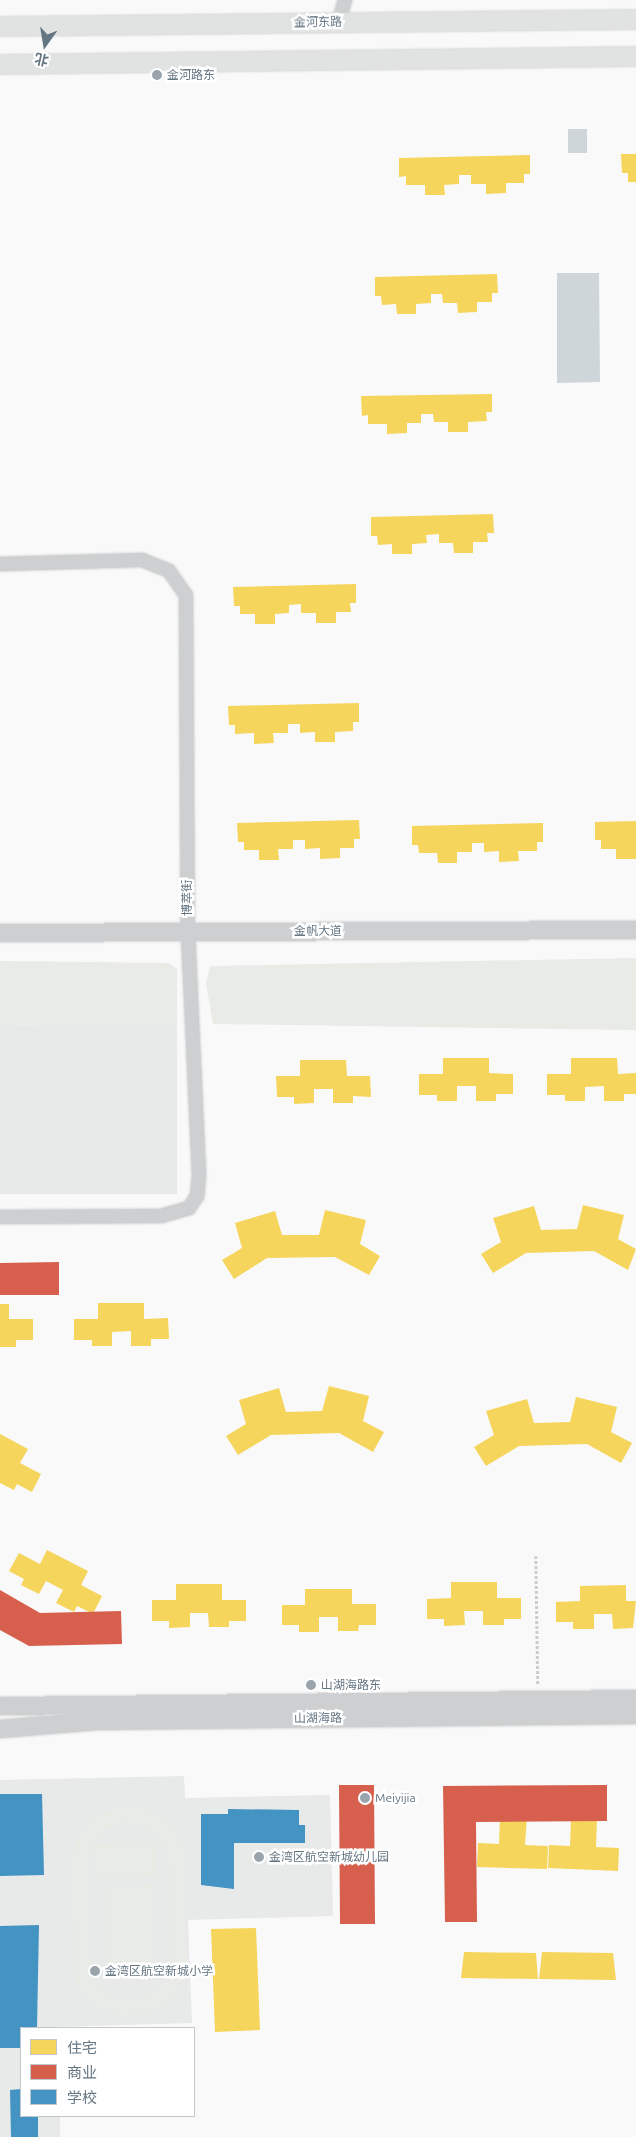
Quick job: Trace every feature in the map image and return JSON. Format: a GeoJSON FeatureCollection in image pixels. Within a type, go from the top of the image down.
{"type":"FeatureCollection","features":[{"type":"Feature","properties":{"kind":"main road","name":"金河东路"},"geometry":{"type":"LineString","coordinates":[[0,26],[636,19]]}},
{"type":"Feature","properties":{"kind":"main road"},"geometry":{"type":"LineString","coordinates":[[0,64],[636,56]]}},
{"type":"Feature","properties":{"kind":"street"},"geometry":{"type":"LineString","coordinates":[[339,21],[345,0]]}},
{"type":"Feature","properties":{"kind":"street","name":"博萃街"},"geometry":{"type":"LineString","coordinates":[[0,564],[142,560],[169,571],[186,595],[188,932],[198,1176],[197,1196],[189,1208],[161,1216],[0,1217]]}},
{"type":"Feature","properties":{"kind":"street","name":"金帆大道"},"geometry":{"type":"LineString","coordinates":[[0,933],[636,930]]}},
{"type":"Feature","properties":{"kind":"street","name":"山湖海路"},"geometry":{"type":"LineString","coordinates":[[0,1706],[636,1699]]}},
{"type":"Feature","properties":{"kind":"street","name":"山湖海路"},"geometry":{"type":"LineString","coordinates":[[0,1729],[97,1721],[636,1715]]}},
{"type":"Feature","properties":{"kind":"path"},"geometry":{"type":"LineString","coordinates":[[536,1556],[538,1700]]}},
{"type":"Feature","properties":{"kind":"shaded area"},"geometry":{"type":"Polygon","coordinates":[[[568,129],[587,129],[587,153],[568,153],[568,129]]]}},
{"type":"Feature","properties":{"kind":"shaded area"},"geometry":{"type":"Polygon","coordinates":[[[557,273],[599,273],[600,382],[557,383],[557,273]]]}},
{"type":"Feature","properties":{"kind":"shaded area"},"geometry":{"type":"Polygon","coordinates":[[[636,958],[636,1030],[213,1024],[206,983],[210,966],[636,958]]]}},
{"type":"Feature","properties":{"kind":"shaded area"},"geometry":{"type":"Polygon","coordinates":[[[0,961],[169,963],[177,969],[177,1022],[0,1025],[0,961]]]}},
{"type":"Feature","properties":{"kind":"shaded area"},"geometry":{"type":"Polygon","coordinates":[[[177,1022],[177,1194],[0,1194],[0,1025],[177,1022]]]}},
{"type":"Feature","properties":{"kind":"shaded area","name":"金湾区航空新城小学"},"geometry":{"type":"Polygon","coordinates":[[[184,1776],[185,1798],[330,1795],[333,1916],[188,1920],[192,2023],[20,2027],[20,2117],[60,2117],[60,2137],[0,2137],[0,1780],[184,1776]]]}},
{"type":"Feature","properties":{"kind":"shaded area"},"geometry":{"type":"Polygon","coordinates":[[[135,1806],[161,1816],[179,1836],[184,1849],[187,1960],[186,1973],[173,1997],[151,2013],[124,2016],[98,2007],[79,1987],[74,1974],[72,1863],[78,1837],[96,1816],[121,1807],[135,1806]],[[123,1822],[105,1829],[93,1843],[87,1863],[89,1960],[94,1979],[107,1994],[125,2001],[135,2000],[161,1987],[170,1969],[170,1863],[159,1836],[143,1825],[123,1822]]]}},
{"type":"Feature","properties":{"kind":"shaded area"},"geometry":{"type":"Polygon","coordinates":[[[157,1842],[157,1877],[94,1878],[93,1843],[157,1842]]]}},
{"type":"Feature","properties":{"kind":"shaded area"},"geometry":{"type":"Polygon","coordinates":[[[153,1885],[155,1977],[107,1978],[105,1886],[153,1885]]]}},
{"type":"Feature","properties":{"kind":"building: 住宅"},"geometry":{"type":"Polygon","coordinates":[[[621,154],[636,154],[636,182],[628,182],[628,173],[622,173],[621,154]]]}},
{"type":"Feature","properties":{"kind":"building: 住宅"},"geometry":{"type":"Polygon","coordinates":[[[530,155],[530,174],[524,174],[524,183],[506,183],[506,193],[486,194],[486,184],[471,184],[471,175],[459,175],[459,184],[444,185],[445,195],[425,195],[425,185],[406,185],[406,176],[399,177],[399,158],[530,155]]]}},
{"type":"Feature","properties":{"kind":"building: 住宅"},"geometry":{"type":"Polygon","coordinates":[[[497,274],[498,293],[492,293],[492,302],[477,302],[477,312],[458,313],[457,303],[443,303],[442,294],[431,294],[431,303],[416,304],[416,314],[397,314],[396,304],[382,305],[381,296],[375,296],[375,277],[497,274]]]}},
{"type":"Feature","properties":{"kind":"building: 住宅"},"geometry":{"type":"Polygon","coordinates":[[[492,394],[492,412],[486,412],[487,421],[468,422],[468,432],[448,432],[448,422],[434,422],[433,414],[421,414],[421,423],[407,423],[407,433],[387,434],[387,424],[368,424],[368,415],[362,416],[361,396],[492,394]]]}},
{"type":"Feature","properties":{"kind":"building: 住宅"},"geometry":{"type":"Polygon","coordinates":[[[493,514],[494,533],[487,533],[488,542],[473,542],[473,553],[454,553],[453,543],[439,543],[439,534],[426,535],[427,543],[412,544],[412,554],[392,554],[392,544],[378,545],[377,536],[371,536],[371,517],[493,514]]]}},
{"type":"Feature","properties":{"kind":"building: 住宅"},"geometry":{"type":"Polygon","coordinates":[[[356,584],[356,603],[350,603],[351,612],[336,612],[336,623],[316,623],[316,613],[301,613],[301,604],[289,605],[289,613],[275,614],[275,624],[255,624],[255,614],[240,614],[240,606],[234,606],[233,587],[356,584]]]}},
{"type":"Feature","properties":{"kind":"building: 住宅"},"geometry":{"type":"Polygon","coordinates":[[[359,703],[359,722],[353,722],[353,731],[335,732],[335,742],[315,742],[315,732],[300,733],[300,724],[288,724],[288,733],[273,733],[274,743],[254,744],[254,733],[235,734],[235,725],[229,725],[228,706],[359,703]]]}},
{"type":"Feature","properties":{"kind":"building: 住宅"},"geometry":{"type":"Polygon","coordinates":[[[359,820],[360,839],[354,839],[354,848],[340,848],[340,858],[320,859],[320,848],[305,849],[305,840],[293,840],[293,849],[278,849],[279,860],[259,860],[259,850],[244,850],[244,842],[238,842],[237,823],[359,820]]]}},
{"type":"Feature","properties":{"kind":"building: 住宅"},"geometry":{"type":"Polygon","coordinates":[[[636,821],[636,859],[616,859],[616,849],[601,849],[601,840],[595,840],[595,822],[636,821]]]}},
{"type":"Feature","properties":{"kind":"building: 住宅"},"geometry":{"type":"Polygon","coordinates":[[[543,823],[543,842],[537,842],[537,851],[518,851],[519,861],[499,862],[499,851],[484,852],[484,843],[472,843],[472,852],[457,852],[457,863],[438,863],[437,853],[419,853],[418,845],[412,845],[412,826],[543,823]]]}},
{"type":"Feature","properties":{"kind":"building: 住宅"},"geometry":{"type":"Polygon","coordinates":[[[443,1058],[489,1058],[489,1073],[513,1074],[513,1094],[496,1094],[496,1101],[476,1101],[476,1086],[457,1086],[457,1101],[437,1101],[437,1095],[419,1095],[419,1074],[443,1074],[443,1058]]]}},
{"type":"Feature","properties":{"kind":"building: 住宅"},"geometry":{"type":"Polygon","coordinates":[[[571,1058],[617,1058],[618,1074],[636,1073],[636,1094],[624,1094],[624,1101],[604,1101],[604,1086],[585,1087],[585,1101],[565,1101],[565,1095],[547,1095],[547,1074],[571,1074],[571,1058]]]}},
{"type":"Feature","properties":{"kind":"building: 住宅"},"geometry":{"type":"Polygon","coordinates":[[[300,1060],[346,1060],[347,1076],[370,1076],[371,1097],[353,1096],[353,1103],[333,1103],[333,1089],[314,1089],[314,1103],[294,1104],[294,1097],[277,1097],[276,1076],[300,1076],[300,1060]]]}},
{"type":"Feature","properties":{"kind":"building: 住宅"},"geometry":{"type":"Polygon","coordinates":[[[583,1205],[624,1215],[618,1239],[636,1249],[628,1270],[594,1251],[526,1253],[493,1273],[481,1254],[501,1242],[493,1218],[534,1206],[541,1230],[577,1229],[583,1205]]]}},
{"type":"Feature","properties":{"kind":"building: 住宅"},"geometry":{"type":"Polygon","coordinates":[[[325,1210],[366,1220],[360,1244],[380,1256],[369,1275],[335,1257],[267,1258],[234,1279],[222,1260],[242,1248],[235,1223],[275,1211],[282,1235],[319,1235],[325,1210]]]}},
{"type":"Feature","properties":{"kind":"building: 住宅"},"geometry":{"type":"Polygon","coordinates":[[[98,1303],[144,1303],[144,1319],[168,1318],[169,1339],[151,1339],[151,1346],[131,1346],[131,1331],[112,1332],[112,1346],[92,1346],[92,1340],[74,1340],[74,1319],[98,1319],[98,1303]]]}},
{"type":"Feature","properties":{"kind":"building: 住宅"},"geometry":{"type":"Polygon","coordinates":[[[0,1304],[9,1304],[9,1319],[33,1319],[33,1340],[16,1340],[16,1347],[0,1347],[0,1304]]]}},
{"type":"Feature","properties":{"kind":"building: 住宅"},"geometry":{"type":"Polygon","coordinates":[[[329,1386],[369,1396],[363,1421],[384,1432],[373,1452],[339,1433],[271,1435],[238,1455],[226,1436],[246,1424],[239,1400],[279,1388],[286,1412],[322,1411],[329,1386]]]}},
{"type":"Feature","properties":{"kind":"building: 住宅"},"geometry":{"type":"Polygon","coordinates":[[[576,1397],[617,1407],[611,1432],[632,1443],[621,1463],[587,1444],[519,1446],[486,1466],[474,1447],[494,1435],[486,1411],[527,1399],[534,1423],[570,1422],[576,1397]]]}},
{"type":"Feature","properties":{"kind":"building: 住宅"},"geometry":{"type":"Polygon","coordinates":[[[0,1434],[28,1449],[20,1463],[41,1474],[32,1492],[17,1484],[14,1490],[0,1483],[0,1434]]]}},
{"type":"Feature","properties":{"kind":"building: 住宅"},"geometry":{"type":"Polygon","coordinates":[[[47,1550],[88,1571],[81,1585],[102,1596],[93,1614],[77,1606],[74,1612],[56,1603],[63,1590],[46,1581],[39,1594],[21,1585],[24,1579],[9,1571],[19,1553],[40,1564],[47,1550]]]}},
{"type":"Feature","properties":{"kind":"building: 住宅"},"geometry":{"type":"Polygon","coordinates":[[[451,1582],[497,1582],[497,1598],[521,1598],[521,1619],[504,1619],[504,1625],[483,1625],[483,1611],[464,1611],[465,1625],[444,1626],[444,1619],[427,1619],[427,1599],[451,1598],[451,1582]]]}},
{"type":"Feature","properties":{"kind":"building: 住宅"},"geometry":{"type":"Polygon","coordinates":[[[176,1584],[222,1584],[222,1600],[246,1600],[246,1621],[229,1621],[229,1627],[209,1627],[208,1613],[190,1613],[190,1627],[169,1628],[169,1621],[152,1621],[152,1600],[176,1600],[176,1584]]]}},
{"type":"Feature","properties":{"kind":"building: 住宅"},"geometry":{"type":"Polygon","coordinates":[[[626,1585],[626,1601],[636,1601],[633,1628],[613,1629],[612,1614],[594,1614],[594,1629],[573,1629],[573,1622],[556,1622],[556,1602],[580,1601],[580,1586],[626,1585]]]}},
{"type":"Feature","properties":{"kind":"building: 住宅"},"geometry":{"type":"Polygon","coordinates":[[[305,1589],[352,1589],[352,1604],[376,1604],[376,1625],[359,1625],[358,1631],[338,1631],[338,1617],[319,1617],[319,1632],[299,1632],[299,1625],[282,1625],[282,1605],[305,1605],[305,1589]]]}},
{"type":"Feature","properties":{"kind":"building: 住宅"},"geometry":{"type":"Polygon","coordinates":[[[500,1816],[527,1817],[525,1845],[548,1846],[547,1869],[477,1867],[478,1843],[499,1844],[500,1816]]]}},
{"type":"Feature","properties":{"kind":"building: 住宅"},"geometry":{"type":"Polygon","coordinates":[[[571,1818],[597,1819],[596,1847],[619,1848],[618,1871],[548,1868],[549,1845],[570,1846],[571,1818]]]}},
{"type":"Feature","properties":{"kind":"building: 住宅"},"geometry":{"type":"Polygon","coordinates":[[[256,1928],[260,2030],[215,2032],[211,1929],[256,1928]]]}},
{"type":"Feature","properties":{"kind":"building: 住宅"},"geometry":{"type":"Polygon","coordinates":[[[464,1952],[536,1953],[538,1979],[461,1978],[464,1952]]]}},
{"type":"Feature","properties":{"kind":"building: 住宅"},"geometry":{"type":"Polygon","coordinates":[[[542,1952],[613,1953],[616,1980],[539,1979],[542,1952]]]}},
{"type":"Feature","properties":{"kind":"building: 商业"},"geometry":{"type":"Polygon","coordinates":[[[59,1262],[59,1295],[0,1295],[0,1263],[59,1262]]]}},
{"type":"Feature","properties":{"kind":"building: 商业"},"geometry":{"type":"Polygon","coordinates":[[[0,1590],[40,1613],[121,1611],[122,1644],[29,1646],[0,1630],[0,1590]]]}},
{"type":"Feature","properties":{"kind":"building: 商业"},"geometry":{"type":"Polygon","coordinates":[[[339,1785],[374,1785],[375,1924],[340,1924],[339,1785]]]}},
{"type":"Feature","properties":{"kind":"building: 商业"},"geometry":{"type":"Polygon","coordinates":[[[607,1785],[607,1821],[476,1822],[477,1922],[445,1922],[443,1786],[607,1785]]]}},
{"type":"Feature","properties":{"kind":"building: 学校"},"geometry":{"type":"Polygon","coordinates":[[[0,1794],[42,1794],[44,1875],[0,1876],[0,1794]]]}},
{"type":"Feature","properties":{"kind":"building: 学校"},"geometry":{"type":"Polygon","coordinates":[[[228,1809],[299,1810],[299,1825],[305,1825],[305,1843],[234,1843],[234,1889],[201,1885],[201,1814],[228,1814],[228,1809]]]}},
{"type":"Feature","properties":{"kind":"building: 学校"},"geometry":{"type":"Polygon","coordinates":[[[39,1925],[37,2027],[20,2027],[20,2048],[0,2048],[0,1926],[39,1925]]]}},
{"type":"Feature","properties":{"kind":"building: 学校"},"geometry":{"type":"Polygon","coordinates":[[[20,2089],[20,2117],[38,2117],[38,2137],[11,2137],[10,2090],[20,2089]]]}},
{"type":"Feature","properties":{"kind":"place","name":"金河路东"},"geometry":{"type":"Point","coordinates":[157,75]}},
{"type":"Feature","properties":{"kind":"place","name":"山湖海路东"},"geometry":{"type":"Point","coordinates":[311,1685]}},
{"type":"Feature","properties":{"kind":"place","name":"Meiyijia"},"geometry":{"type":"Point","coordinates":[365,1798]}},
{"type":"Feature","properties":{"kind":"place","name":"金湾区航空新城幼儿园"},"geometry":{"type":"Point","coordinates":[259,1857]}},
{"type":"Feature","properties":{"kind":"place","name":"金湾区航空新城小学"},"geometry":{"type":"Point","coordinates":[95,1971]}}]}
